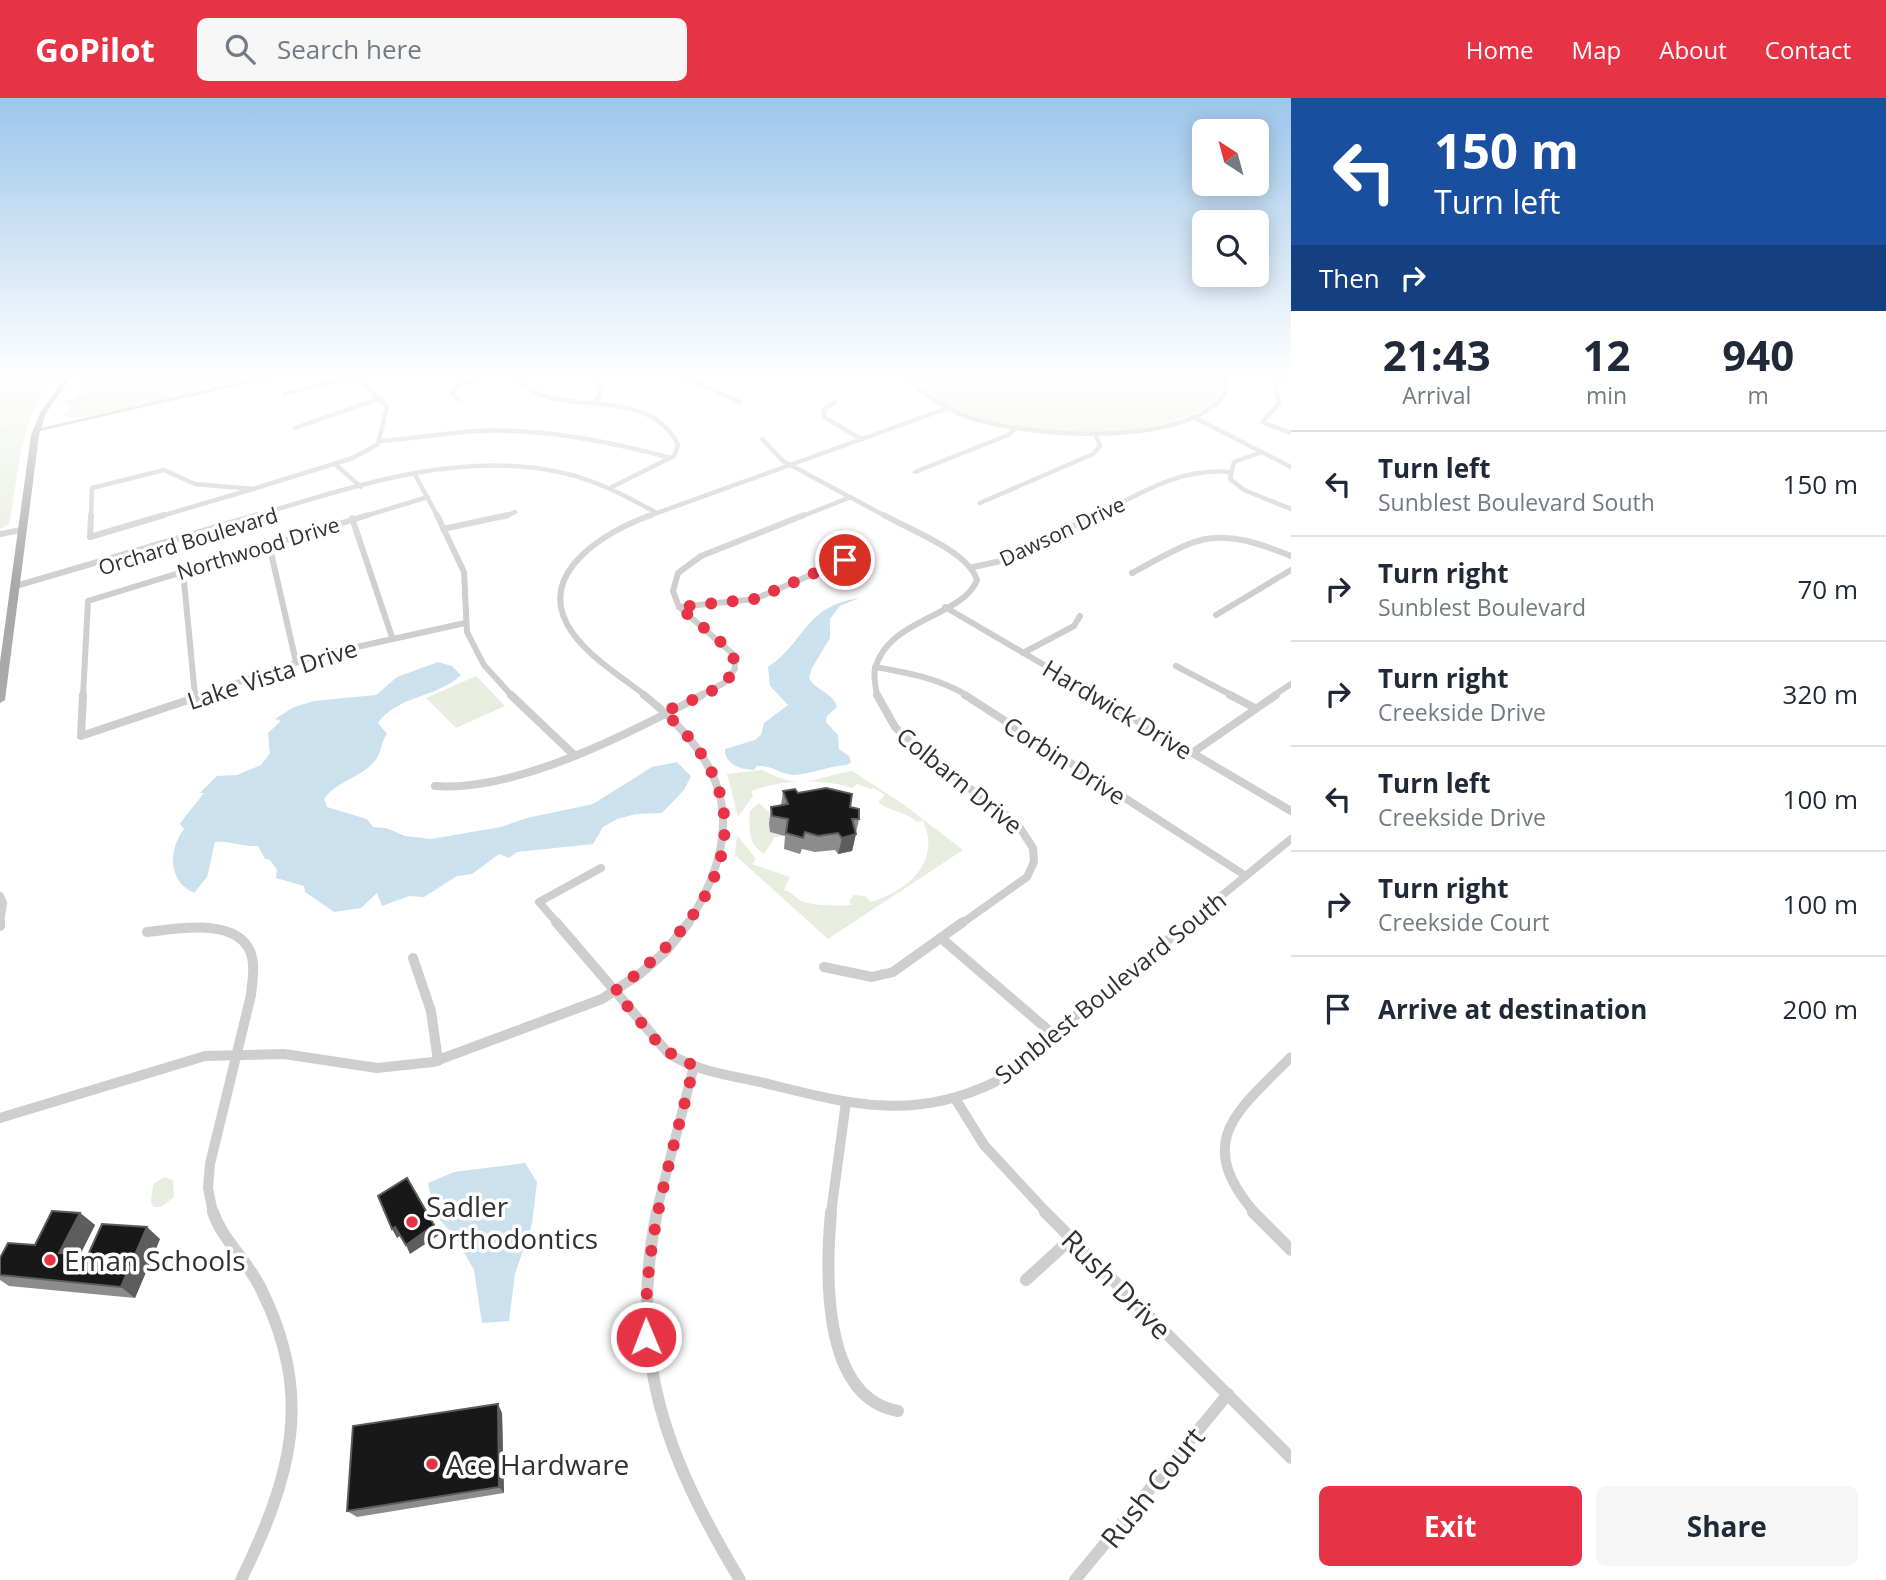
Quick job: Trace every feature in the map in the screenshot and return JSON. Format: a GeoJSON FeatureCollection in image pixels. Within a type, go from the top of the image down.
{"type":"FeatureCollection","features":[{"type":"Feature","properties":{"kind":"main road"},"geometry":{"type":"LineString","coordinates":[[0,700],[34,444]]}},
{"type":"Feature","properties":{"kind":"street"},"geometry":{"type":"LineString","coordinates":[[253,489],[195,484],[164,470],[92,488],[90,537],[253,489],[335,464],[364,454],[376,444]]}},
{"type":"Feature","properties":{"kind":"street"},"geometry":{"type":"LineString","coordinates":[[616,444],[671,458]]}},
{"type":"Feature","properties":{"kind":"street"},"geometry":{"type":"LineString","coordinates":[[612,486],[671,458],[677,451],[678,444]]}},
{"type":"Feature","properties":{"kind":"street"},"geometry":{"type":"LineString","coordinates":[[766,444],[774,454],[790,465],[952,552],[973,567],[977,580],[975,588],[899,631],[884,647],[875,667]]}},
{"type":"Feature","properties":{"kind":"street"},"geometry":{"type":"LineString","coordinates":[[0,1118],[166,1066],[238,1052],[295,1055],[382,1068],[438,1061],[579,1010],[615,991],[660,956],[687,926],[710,887],[722,851],[722,804],[712,771],[692,739],[574,633],[565,621],[561,598],[568,571],[590,546],[618,528],[847,444]]}},
{"type":"Feature","properties":{"kind":"street"},"geometry":{"type":"LineString","coordinates":[[915,472],[985,444]]}},
{"type":"Feature","properties":{"kind":"street"},"geometry":{"type":"LineString","coordinates":[[980,503],[1093,454],[1099,444]]}},
{"type":"Feature","properties":{"kind":"street"},"geometry":{"type":"LineString","coordinates":[[1248,444],[1291,467]]}},
{"type":"Feature","properties":{"kind":"street"},"geometry":{"type":"LineString","coordinates":[[1262,452],[1232,463],[1230,479],[1241,488],[1291,509]]}},
{"type":"Feature","properties":{"kind":"street"},"geometry":{"type":"LineString","coordinates":[[335,464],[361,487]]}},
{"type":"Feature","properties":{"kind":"street","name":"Orchard Boulevard"},"geometry":{"type":"LineString","coordinates":[[15,589],[361,487],[414,473],[465,466],[522,466],[581,476],[612,486],[657,513]]}},
{"type":"Feature","properties":{"kind":"street","name":"Dawson Drive"},"geometry":{"type":"LineString","coordinates":[[973,567],[1000,561],[1185,473],[1205,470],[1229,472]]}},
{"type":"Feature","properties":{"kind":"street"},"geometry":{"type":"LineString","coordinates":[[414,473],[467,581],[465,623],[473,648],[489,670],[574,755]]}},
{"type":"Feature","properties":{"kind":"street","name":"Northwood Drive"},"geometry":{"type":"LineString","coordinates":[[81,736],[88,601],[352,518],[428,497]]}},
{"type":"Feature","properties":{"kind":"street"},"geometry":{"type":"LineString","coordinates":[[435,786],[455,789],[481,784],[574,755],[724,683],[736,666],[728,648],[679,607],[673,595],[673,584],[681,569],[694,560],[851,497]]}},
{"type":"Feature","properties":{"kind":"street"},"geometry":{"type":"LineString","coordinates":[[443,529],[507,517],[514,512]]}},
{"type":"Feature","properties":{"kind":"street"},"geometry":{"type":"LineString","coordinates":[[352,518],[392,637]]}},
{"type":"Feature","properties":{"kind":"street"},"geometry":{"type":"LineString","coordinates":[[0,534],[21,530]]}},
{"type":"Feature","properties":{"kind":"street"},"geometry":{"type":"LineString","coordinates":[[1132,573],[1197,538],[1213,534],[1247,538],[1291,556]]}},
{"type":"Feature","properties":{"kind":"street"},"geometry":{"type":"LineString","coordinates":[[269,544],[296,662]]}},
{"type":"Feature","properties":{"kind":"street"},"geometry":{"type":"LineString","coordinates":[[679,607],[755,599],[845,560]]}},
{"type":"Feature","properties":{"kind":"street"},"geometry":{"type":"LineString","coordinates":[[1216,615],[1291,570]]}},
{"type":"Feature","properties":{"kind":"street"},"geometry":{"type":"LineString","coordinates":[[183,571],[195,699]]}},
{"type":"Feature","properties":{"kind":"street","name":"Hardwick Drive"},"geometry":{"type":"LineString","coordinates":[[944,607],[1291,811]]}},
{"type":"Feature","properties":{"kind":"street"},"geometry":{"type":"LineString","coordinates":[[1023,653],[1074,626],[1080,616]]}},
{"type":"Feature","properties":{"kind":"street","name":"Lake Vista Drive"},"geometry":{"type":"LineString","coordinates":[[81,736],[195,699],[296,662],[392,637],[465,623]]}},
{"type":"Feature","properties":{"kind":"street"},"geometry":{"type":"LineString","coordinates":[[1176,666],[1255,708]]}},
{"type":"Feature","properties":{"kind":"street","name":"Corbin Drive"},"geometry":{"type":"LineString","coordinates":[[875,667],[924,676],[952,687],[1246,876]]}},
{"type":"Feature","properties":{"kind":"street","name":"Colbarn Drive"},"geometry":{"type":"LineString","coordinates":[[824,967],[872,977],[886,975],[1027,877],[1034,864],[1034,848],[1016,822],[918,751],[896,731],[877,698],[875,667]]}},
{"type":"Feature","properties":{"kind":"street"},"geometry":{"type":"LineString","coordinates":[[1192,753],[1291,684]]}},
{"type":"Feature","properties":{"kind":"street","name":"Sunblest Boulevard South"},"geometry":{"type":"LineString","coordinates":[[601,868],[539,902],[663,1049],[694,1066],[846,1102],[886,1108],[913,1108],[956,1100],[995,1082],[1291,839]]}},
{"type":"Feature","properties":{"kind":"street"},"geometry":{"type":"LineString","coordinates":[[0,896],[3,903],[0,926]]}},
{"type":"Feature","properties":{"kind":"street"},"geometry":{"type":"LineString","coordinates":[[147,932],[214,930],[236,936],[248,947],[254,960],[255,976],[211,1156],[209,1198],[218,1226],[259,1283],[278,1322],[291,1370],[294,1416],[280,1493],[264,1536],[241,1580]]}},
{"type":"Feature","properties":{"kind":"street"},"geometry":{"type":"LineString","coordinates":[[941,938],[1054,1035]]}},
{"type":"Feature","properties":{"kind":"street"},"geometry":{"type":"LineString","coordinates":[[413,958],[431,1011],[438,1061]]}},
{"type":"Feature","properties":{"kind":"street"},"geometry":{"type":"LineString","coordinates":[[1291,1057],[1234,1116],[1225,1146],[1231,1173],[1247,1205],[1291,1250]]}},
{"type":"Feature","properties":{"kind":"street"},"geometry":{"type":"LineString","coordinates":[[694,1066],[653,1228],[646,1297],[646,1337],[655,1392],[673,1454],[691,1499],[740,1580]]}},
{"type":"Feature","properties":{"kind":"street","name":"Rush Drive"},"geometry":{"type":"LineString","coordinates":[[956,1100],[995,1157],[1291,1458]]}},
{"type":"Feature","properties":{"kind":"street"},"geometry":{"type":"LineString","coordinates":[[846,1102],[827,1261],[827,1307],[835,1338],[852,1378],[877,1404],[898,1411]]}},
{"type":"Feature","properties":{"kind":"street"},"geometry":{"type":"LineString","coordinates":[[1026,1280],[1072,1238]]}},
{"type":"Feature","properties":{"kind":"street","name":"Rush Court"},"geometry":{"type":"LineString","coordinates":[[1075,1580],[1228,1394]]}},
{"type":"Feature","properties":{"kind":"shaded area"},"geometry":{"type":"Polygon","coordinates":[[[0,444],[23,444],[9,524],[0,529],[0,444]]]}},
{"type":"Feature","properties":{"kind":"shaded area"},"geometry":{"type":"Polygon","coordinates":[[[476,676],[505,706],[456,728],[426,698],[476,676]]]}},
{"type":"Feature","properties":{"kind":"shaded area"},"geometry":{"type":"Polygon","coordinates":[[[762,770],[776,777],[799,782],[775,784],[751,791],[753,796],[738,817],[727,774],[762,770]]]}},
{"type":"Feature","properties":{"kind":"shaded area"},"geometry":{"type":"Polygon","coordinates":[[[852,771],[903,804],[963,850],[828,939],[735,855],[737,835],[756,859],[752,864],[790,877],[784,890],[804,902],[834,906],[852,905],[849,901],[854,895],[865,896],[871,902],[908,882],[918,873],[924,862],[928,836],[923,821],[917,822],[883,806],[878,802],[885,795],[874,788],[857,784],[852,788],[828,783],[802,782],[852,771]]]}},
{"type":"Feature","properties":{"kind":"shaded area"},"geometry":{"type":"Polygon","coordinates":[[[759,803],[776,818],[785,836],[775,837],[764,854],[752,841],[750,830],[750,811],[759,803]]]}},
{"type":"Feature","properties":{"kind":"shaded area"},"geometry":{"type":"Polygon","coordinates":[[[164,1177],[173,1180],[174,1197],[161,1207],[154,1207],[151,1203],[153,1184],[164,1177]]]}},
{"type":"Feature","properties":{"kind":"water"},"geometry":{"type":"Polygon","coordinates":[[[859,598],[840,606],[830,619],[830,638],[809,678],[835,702],[837,707],[827,716],[826,722],[838,735],[839,749],[849,756],[851,762],[794,775],[762,766],[757,766],[754,770],[744,769],[730,762],[725,749],[755,740],[761,735],[764,723],[788,705],[770,686],[768,667],[791,647],[816,617],[841,602],[859,598]]]}},
{"type":"Feature","properties":{"kind":"water"},"geometry":{"type":"Polygon","coordinates":[[[438,662],[452,666],[461,675],[451,683],[386,714],[378,723],[387,734],[376,760],[329,793],[324,799],[327,807],[367,819],[373,827],[386,828],[405,836],[431,839],[501,827],[527,818],[593,804],[652,767],[677,762],[691,776],[684,790],[662,813],[636,814],[617,819],[603,827],[593,844],[517,852],[509,858],[499,854],[472,874],[457,876],[424,897],[409,896],[382,906],[377,893],[361,908],[334,912],[305,892],[304,886],[276,878],[277,870],[270,860],[265,859],[258,846],[225,842],[215,842],[207,877],[194,893],[185,888],[173,865],[175,846],[184,829],[180,824],[204,793],[200,793],[217,776],[237,775],[261,765],[270,753],[268,733],[281,721],[275,719],[294,707],[314,701],[376,695],[397,677],[438,662]]]}},
{"type":"Feature","properties":{"kind":"water"},"geometry":{"type":"Polygon","coordinates":[[[525,1163],[537,1182],[532,1224],[515,1274],[509,1321],[482,1323],[474,1270],[454,1235],[435,1215],[428,1183],[454,1172],[525,1163]]]}},
{"type":"Feature","properties":{"kind":"building"},"geometry":{"type":"Polygon","coordinates":[[[826,788],[852,794],[850,807],[859,809],[859,819],[852,819],[856,834],[842,838],[838,833],[818,836],[805,832],[803,838],[786,833],[788,819],[772,816],[771,807],[788,804],[783,791],[795,789],[798,793],[826,788]]]}},
{"type":"Feature","properties":{"kind":"building","name":"Sadler Orthodontics"},"geometry":{"type":"Polygon","coordinates":[[[407,1178],[434,1225],[406,1245],[395,1227],[392,1229],[378,1196],[407,1178]]]}},
{"type":"Feature","properties":{"kind":"building"},"geometry":{"type":"Polygon","coordinates":[[[52,1211],[80,1213],[59,1253],[88,1255],[102,1224],[147,1227],[121,1287],[0,1275],[0,1258],[8,1243],[35,1245],[52,1211]]]}},
{"type":"Feature","properties":{"kind":"building","name":"Ace Hardware"},"geometry":{"type":"Polygon","coordinates":[[[498,1404],[499,1487],[347,1511],[353,1426],[498,1404]]]}},
{"type":"Feature","properties":{"kind":"place","name":"Sadler Orthodontics"},"geometry":{"type":"Point","coordinates":[412,1222]}},
{"type":"Feature","properties":{"kind":"place","name":"Eman Schools"},"geometry":{"type":"Point","coordinates":[50,1260]}},
{"type":"Feature","properties":{"kind":"place","name":"Ace Hardware"},"geometry":{"type":"Point","coordinates":[432,1464]}},
{"type":"Feature","properties":{"kind":"route"},"geometry":{"type":"LineString","coordinates":[[646,1337],[646,1297],[653,1228],[694,1066],[673,1057],[663,1049],[615,991],[660,956],[680,934],[699,910],[716,874],[722,851],[724,825],[715,777],[700,749],[664,712],[724,683],[736,666],[734,655],[728,648],[679,607],[755,599],[845,560]]}}]}
